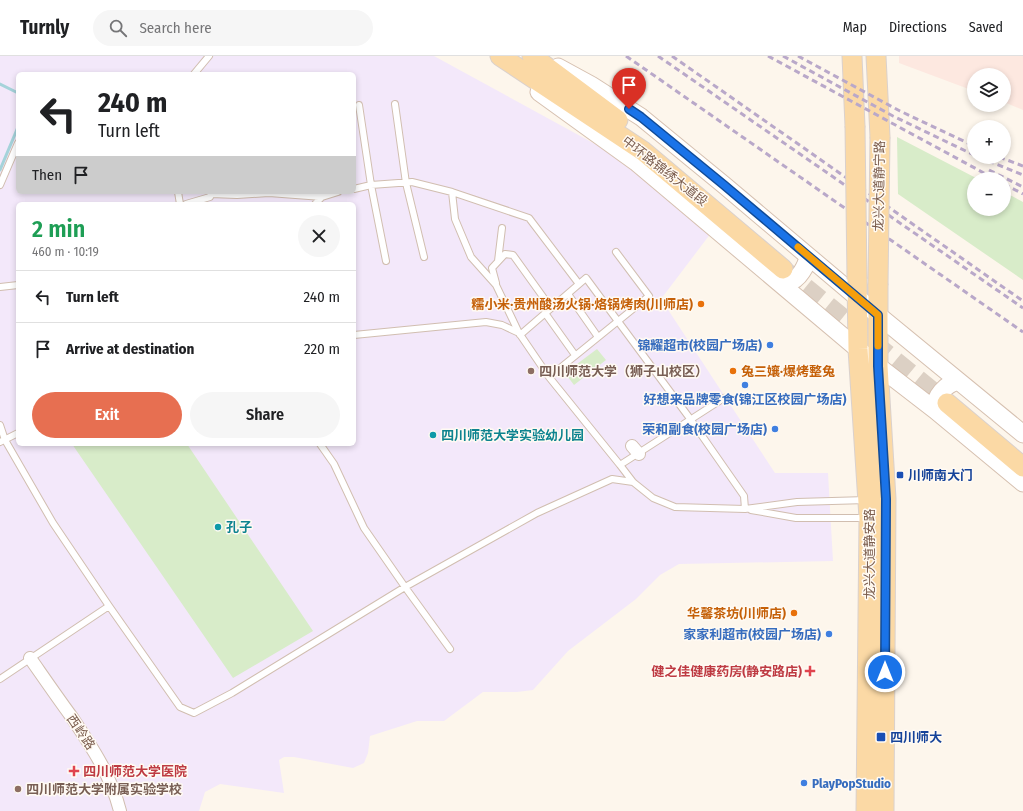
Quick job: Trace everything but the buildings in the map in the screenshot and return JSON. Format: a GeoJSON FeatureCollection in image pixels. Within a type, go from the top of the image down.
{"type":"FeatureCollection","features":[{"type":"Feature","properties":{"kind":"main road"},"geometry":{"type":"LineString","coordinates":[[493,56],[636,162],[791,266],[858,298],[878,315],[1023,483]]}},
{"type":"Feature","properties":{"kind":"main road","name":"中环路锦绣大道段"},"geometry":{"type":"LineString","coordinates":[[500,56],[643,151],[791,266]]}},
{"type":"Feature","properties":{"kind":"main road","name":"中环路锦绣大道段"},"geometry":{"type":"LineString","coordinates":[[532,56],[631,130],[791,266]]}},
{"type":"Feature","properties":{"kind":"main road"},"geometry":{"type":"LineString","coordinates":[[537,56],[591,85],[641,117],[724,185],[858,349],[878,366],[949,397],[1023,434]]}},
{"type":"Feature","properties":{"kind":"main road","name":"龙兴大道静宁路"},"geometry":{"type":"LineString","coordinates":[[852,56],[855,126],[858,298]]}},
{"type":"Feature","properties":{"kind":"main road","name":"龙兴大道静宁路"},"geometry":{"type":"LineString","coordinates":[[876,56],[880,137],[878,315]]}},
{"type":"Feature","properties":{"kind":"main road","name":"龙兴大道静安路"},"geometry":{"type":"LineString","coordinates":[[858,298],[858,349],[878,508],[866,811]]}},
{"type":"Feature","properties":{"kind":"main road","name":"龙兴大道静安路"},"geometry":{"type":"LineString","coordinates":[[878,315],[878,508],[884,811]]}},
{"type":"Feature","properties":{"kind":"main road"},"geometry":{"type":"LineString","coordinates":[[949,397],[1023,450]]}},
{"type":"Feature","properties":{"kind":"main road"},"geometry":{"type":"LineString","coordinates":[[949,397],[1023,467]]}},
{"type":"Feature","properties":{"kind":"street","name":"西岭路"},"geometry":{"type":"LineString","coordinates":[[30,658],[89,743],[105,770],[117,797],[120,811]]}},
{"type":"Feature","properties":{"kind":"lane"},"geometry":{"type":"LineString","coordinates":[[196,72],[209,56]]}},
{"type":"Feature","properties":{"kind":"lane"},"geometry":{"type":"LineString","coordinates":[[359,104],[371,185],[386,261]]}},
{"type":"Feature","properties":{"kind":"lane"},"geometry":{"type":"LineString","coordinates":[[395,104],[406,183],[424,257]]}},
{"type":"Feature","properties":{"kind":"lane"},"geometry":{"type":"LineString","coordinates":[[0,185],[16,148]]}},
{"type":"Feature","properties":{"kind":"lane"},"geometry":{"type":"LineString","coordinates":[[356,189],[371,185],[412,182],[452,192],[529,218],[579,284]]}},
{"type":"Feature","properties":{"kind":"lane"},"geometry":{"type":"LineString","coordinates":[[452,192],[455,218],[471,258],[496,285]]}},
{"type":"Feature","properties":{"kind":"lane"},"geometry":{"type":"LineString","coordinates":[[191,202],[210,194]]}},
{"type":"Feature","properties":{"kind":"lane"},"geometry":{"type":"LineString","coordinates":[[282,194],[322,197],[330,194]]}},
{"type":"Feature","properties":{"kind":"lane"},"geometry":{"type":"LineString","coordinates":[[317,202],[322,197]]}},
{"type":"Feature","properties":{"kind":"lane"},"geometry":{"type":"LineString","coordinates":[[498,261],[502,228]]}},
{"type":"Feature","properties":{"kind":"lane"},"geometry":{"type":"LineString","coordinates":[[500,245],[513,255],[551,308]]}},
{"type":"Feature","properties":{"kind":"lane"},"geometry":{"type":"LineString","coordinates":[[549,377],[649,296],[616,252]]}},
{"type":"Feature","properties":{"kind":"lane"},"geometry":{"type":"LineString","coordinates":[[513,255],[505,254],[492,268],[496,285],[519,334],[549,377],[633,482],[653,498],[675,507],[745,509],[796,518],[878,508]]}},
{"type":"Feature","properties":{"kind":"lane"},"geometry":{"type":"LineString","coordinates":[[519,334],[546,313],[586,278],[691,420],[744,496],[745,509]]}},
{"type":"Feature","properties":{"kind":"lane"},"geometry":{"type":"LineString","coordinates":[[0,287],[16,285]]}},
{"type":"Feature","properties":{"kind":"lane"},"geometry":{"type":"LineString","coordinates":[[568,294],[598,337]]}},
{"type":"Feature","properties":{"kind":"lane"},"geometry":{"type":"LineString","coordinates":[[546,313],[575,355]]}},
{"type":"Feature","properties":{"kind":"lane"},"geometry":{"type":"LineString","coordinates":[[356,336],[486,322],[502,325],[519,334]]}},
{"type":"Feature","properties":{"kind":"lane"},"geometry":{"type":"LineString","coordinates":[[620,465],[635,450],[691,420],[724,398]]}},
{"type":"Feature","properties":{"kind":"lane"},"geometry":{"type":"LineString","coordinates":[[0,425],[3,441],[53,523],[180,707],[194,713],[238,689],[405,587],[537,513],[612,479],[633,482]]}},
{"type":"Feature","properties":{"kind":"lane"},"geometry":{"type":"LineString","coordinates":[[3,441],[16,434]]}},
{"type":"Feature","properties":{"kind":"lane"},"geometry":{"type":"LineString","coordinates":[[321,446],[334,464],[364,528],[450,649]]}},
{"type":"Feature","properties":{"kind":"lane"},"geometry":{"type":"LineString","coordinates":[[745,509],[797,502],[878,508]]}},
{"type":"Feature","properties":{"kind":"lane"},"geometry":{"type":"LineString","coordinates":[[0,679],[109,606]]}},
{"type":"Feature","properties":{"kind":"shaded area","name":"四川师范大学（狮子山校区）"},"geometry":{"type":"Polygon","coordinates":[[[0,56],[434,56],[626,161],[711,233],[661,299],[775,473],[828,473],[833,561],[679,564],[660,575],[636,599],[568,651],[533,690],[517,692],[483,692],[444,721],[417,721],[370,736],[368,753],[364,763],[353,768],[294,757],[284,757],[279,760],[284,793],[220,784],[205,792],[199,811],[125,811],[123,795],[112,802],[114,811],[0,811],[0,56]]]}},
{"type":"Feature","properties":{"kind":"shaded area"},"geometry":{"type":"Polygon","coordinates":[[[899,56],[1023,56],[1023,110],[1011,105],[1011,68],[967,68],[967,88],[899,63],[899,56]]]}},
{"type":"Feature","properties":{"kind":"green space"},"geometry":{"type":"Polygon","coordinates":[[[897,137],[967,173],[967,216],[1011,216],[1011,196],[1023,202],[1023,280],[898,194],[897,137]]]}},
{"type":"Feature","properties":{"kind":"green space"},"geometry":{"type":"Polygon","coordinates":[[[597,349],[606,360],[574,385],[565,373],[597,349]]]}},
{"type":"Feature","properties":{"kind":"green space"},"geometry":{"type":"Polygon","coordinates":[[[73,446],[188,446],[313,631],[233,678],[73,446]]]}},
{"type":"Feature","properties":{"kind":"waterway"},"geometry":{"type":"LineString","coordinates":[[0,84],[16,92]]}},
{"type":"Feature","properties":{"kind":"waterway"},"geometry":{"type":"LineString","coordinates":[[0,170],[16,132]]}},
{"type":"Feature","properties":{"kind":"tunnel"},"geometry":{"type":"LineString","coordinates":[[783,269],[947,403]]}},
{"type":"Feature","properties":{"kind":"railway"},"geometry":{"type":"LineString","coordinates":[[626,56],[1023,332]]}},
{"type":"Feature","properties":{"kind":"railway"},"geometry":{"type":"LineString","coordinates":[[658,56],[1023,308]]}},
{"type":"Feature","properties":{"kind":"railway"},"geometry":{"type":"LineString","coordinates":[[672,56],[1023,301]]}},
{"type":"Feature","properties":{"kind":"railway"},"geometry":{"type":"LineString","coordinates":[[768,56],[982,172]]}},
{"type":"Feature","properties":{"kind":"railway"},"geometry":{"type":"LineString","coordinates":[[783,56],[893,116],[967,152]]}},
{"type":"Feature","properties":{"kind":"railway"},"geometry":{"type":"LineString","coordinates":[[798,56],[900,111],[967,143]]}},
{"type":"Feature","properties":{"kind":"railway"},"geometry":{"type":"LineString","coordinates":[[1011,162],[1023,166]]}},
{"type":"Feature","properties":{"kind":"railway"},"geometry":{"type":"LineString","coordinates":[[996,164],[1023,175]]}},
{"type":"Feature","properties":{"kind":"railway"},"geometry":{"type":"LineString","coordinates":[[989,170],[1023,187]]}},
{"type":"Feature","properties":{"kind":"railway"},"geometry":{"type":"LineString","coordinates":[[1011,188],[1023,194]]}},
{"type":"Feature","properties":{"kind":"slow traffic"},"geometry":{"type":"LineString","coordinates":[[798,247],[878,315],[878,346]]}},
{"type":"Feature","properties":{"kind":"place","name":"糯小米·贵州酸汤火锅·烙锅烤肉(川师店)"},"geometry":{"type":"Point","coordinates":[701,304]}},
{"type":"Feature","properties":{"kind":"place","name":"锦耀超市(校园广场店)"},"geometry":{"type":"Point","coordinates":[770,345]}},
{"type":"Feature","properties":{"kind":"place","name":"四川师范大学（狮子山校区）"},"geometry":{"type":"Point","coordinates":[531,371]}},
{"type":"Feature","properties":{"kind":"place","name":"兔三孃·爆烤整兔"},"geometry":{"type":"Point","coordinates":[733,371]}},
{"type":"Feature","properties":{"kind":"place","name":"好想来品牌零食(锦江区校园广场店)"},"geometry":{"type":"Point","coordinates":[745,385]}},
{"type":"Feature","properties":{"kind":"place","name":"荣和副食(校园广场店)"},"geometry":{"type":"Point","coordinates":[775,429]}},
{"type":"Feature","properties":{"kind":"place","name":"四川师范大学实验幼儿园"},"geometry":{"type":"Point","coordinates":[433,435]}},
{"type":"Feature","properties":{"kind":"place","name":"川师南大门"},"geometry":{"type":"Point","coordinates":[900,475]}},
{"type":"Feature","properties":{"kind":"place","name":"孔子"},"geometry":{"type":"Point","coordinates":[218,527]}},
{"type":"Feature","properties":{"kind":"place","name":"华馨茶坊(川师店)"},"geometry":{"type":"Point","coordinates":[794,613]}},
{"type":"Feature","properties":{"kind":"place","name":"家家利超市(校园广场店)"},"geometry":{"type":"Point","coordinates":[829,634]}},
{"type":"Feature","properties":{"kind":"place","name":"健之佳健康药房(静安路店)"},"geometry":{"type":"Point","coordinates":[810,671]}},
{"type":"Feature","properties":{"kind":"place","name":"四川师大"},"geometry":{"type":"Point","coordinates":[881,737]}},
{"type":"Feature","properties":{"kind":"place","name":"四川师范大学医院"},"geometry":{"type":"Point","coordinates":[74,771]}},
{"type":"Feature","properties":{"kind":"place","name":"PlayPopStudio"},"geometry":{"type":"Point","coordinates":[804,783]}},
{"type":"Feature","properties":{"kind":"place","name":"四川师范大学附属实验学校"},"geometry":{"type":"Point","coordinates":[18,789]}},
{"type":"Feature","properties":{"kind":"route"},"geometry":{"type":"LineString","coordinates":[[629,109],[641,117],[724,185],[878,315],[878,366],[886,499],[885,672]]}}]}
